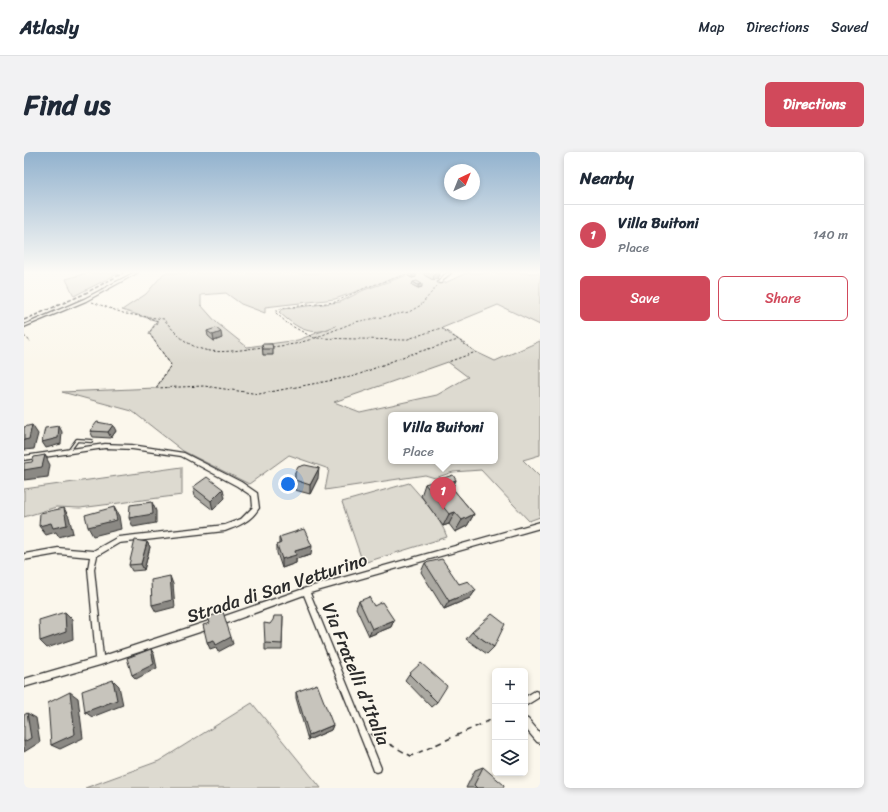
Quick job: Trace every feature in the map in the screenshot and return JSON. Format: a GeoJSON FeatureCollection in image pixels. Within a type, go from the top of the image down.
{"type":"FeatureCollection","features":[{"type":"Feature","properties":{"kind":"street"},"geometry":{"type":"LineString","coordinates":[[24,326],[79,303]]}},
{"type":"Feature","properties":{"kind":"street"},"geometry":{"type":"LineString","coordinates":[[24,458],[105,446],[182,454],[239,484],[255,496],[256,508],[247,519],[238,524],[225,528],[157,537],[118,540],[94,554],[58,552],[24,558]]}},
{"type":"Feature","properties":{"kind":"street","name":"Strada di San Vetturino"},"geometry":{"type":"LineString","coordinates":[[24,683],[100,661],[306,592],[540,525]]}},
{"type":"Feature","properties":{"kind":"street"},"geometry":{"type":"LineString","coordinates":[[94,554],[91,569],[100,661]]}},
{"type":"Feature","properties":{"kind":"street","name":"Via Fratelli d'Italia"},"geometry":{"type":"LineString","coordinates":[[306,592],[377,768]]}},
{"type":"Feature","properties":{"kind":"street"},"geometry":{"type":"LineString","coordinates":[[528,700],[536,695]]}},
{"type":"Feature","properties":{"kind":"street"},"geometry":{"type":"LineString","coordinates":[[528,725],[540,739]]}},
{"type":"Feature","properties":{"kind":"lane"},"geometry":{"type":"LineString","coordinates":[[69,452],[77,440],[91,441]]}},
{"type":"Feature","properties":{"kind":"path"},"geometry":{"type":"LineString","coordinates":[[93,303],[126,314],[164,319],[176,334],[194,348],[213,352],[233,352],[241,349],[263,348]]}},
{"type":"Feature","properties":{"kind":"path"},"geometry":{"type":"LineString","coordinates":[[329,303],[282,308],[275,312],[288,324],[314,338],[405,340],[441,328],[476,352],[448,362]]}},
{"type":"Feature","properties":{"kind":"path"},"geometry":{"type":"LineString","coordinates":[[270,347],[295,344],[355,322],[409,312],[423,303]]}},
{"type":"Feature","properties":{"kind":"path"},"geometry":{"type":"LineString","coordinates":[[144,316],[158,321],[149,333],[171,364],[156,388],[204,386],[259,394],[355,376],[406,356],[458,340]]}},
{"type":"Feature","properties":{"kind":"path"},"geometry":{"type":"LineString","coordinates":[[24,336],[31,342]]}},
{"type":"Feature","properties":{"kind":"path"},"geometry":{"type":"LineString","coordinates":[[361,728],[411,756],[492,719]]}},
{"type":"Feature","properties":{"kind":"shaded area"},"geometry":{"type":"Polygon","coordinates":[[[133,303],[201,303],[201,305],[217,323],[247,347],[298,340],[336,326],[321,331],[309,331],[298,327],[288,320],[279,312],[283,309],[334,303],[540,303],[540,325],[498,305],[442,328],[476,352],[495,361],[540,341],[540,455],[523,460],[540,477],[540,517],[529,521],[481,470],[453,472],[435,478],[425,475],[325,490],[329,469],[289,455],[249,484],[183,451],[132,411],[62,392],[156,388],[171,365],[149,333],[157,321],[122,310],[133,303]],[[448,362],[334,402],[360,412],[437,395],[468,377],[448,362]]]}},
{"type":"Feature","properties":{"kind":"shaded area"},"geometry":{"type":"Polygon","coordinates":[[[239,303],[303,303],[265,307],[265,313],[239,303]]]}},
{"type":"Feature","properties":{"kind":"shaded area"},"geometry":{"type":"Polygon","coordinates":[[[182,467],[182,495],[80,508],[56,507],[24,517],[24,489],[182,467]]]}},
{"type":"Feature","properties":{"kind":"shaded area"},"geometry":{"type":"Polygon","coordinates":[[[409,483],[436,515],[447,537],[363,563],[342,502],[409,483]]]}},
{"type":"Feature","properties":{"kind":"shaded area"},"geometry":{"type":"Polygon","coordinates":[[[252,703],[321,788],[85,788],[159,761],[252,703]]]}},
{"type":"Feature","properties":{"kind":"building"},"geometry":{"type":"Polygon","coordinates":[[[216,328],[221,332],[213,335],[207,331],[216,328]]]}},
{"type":"Feature","properties":{"kind":"building"},"geometry":{"type":"Polygon","coordinates":[[[262,344],[272,344],[273,349],[263,349],[262,344]]]}},
{"type":"Feature","properties":{"kind":"building"},"geometry":{"type":"Polygon","coordinates":[[[97,422],[113,425],[108,432],[90,431],[97,422]]]}},
{"type":"Feature","properties":{"kind":"building"},"geometry":{"type":"Polygon","coordinates":[[[32,425],[29,439],[24,440],[24,427],[32,425]]]}},
{"type":"Feature","properties":{"kind":"building"},"geometry":{"type":"Polygon","coordinates":[[[59,426],[58,438],[42,442],[45,428],[59,426]]]}},
{"type":"Feature","properties":{"kind":"building"},"geometry":{"type":"Polygon","coordinates":[[[45,455],[42,467],[24,470],[24,463],[32,462],[34,457],[45,455]]]}},
{"type":"Feature","properties":{"kind":"building"},"geometry":{"type":"Polygon","coordinates":[[[305,465],[319,468],[310,485],[295,480],[295,473],[298,467],[305,465]]]}},
{"type":"Feature","properties":{"kind":"building"},"geometry":{"type":"Polygon","coordinates":[[[453,475],[456,480],[448,483],[474,514],[462,520],[455,512],[449,514],[425,484],[453,475]]]}},
{"type":"Feature","properties":{"kind":"building"},"geometry":{"type":"Polygon","coordinates":[[[207,477],[223,489],[211,501],[193,487],[207,477]]]}},
{"type":"Feature","properties":{"kind":"building"},"geometry":{"type":"Polygon","coordinates":[[[152,502],[153,514],[129,518],[130,505],[152,502]]]}},
{"type":"Feature","properties":{"kind":"building"},"geometry":{"type":"Polygon","coordinates":[[[114,507],[117,520],[88,527],[85,515],[114,507]]]}},
{"type":"Feature","properties":{"kind":"building"},"geometry":{"type":"Polygon","coordinates":[[[64,508],[67,525],[53,528],[51,523],[39,526],[40,513],[64,508]]]}},
{"type":"Feature","properties":{"kind":"building"},"geometry":{"type":"Polygon","coordinates":[[[304,529],[312,546],[295,551],[296,555],[282,559],[277,545],[281,543],[279,537],[304,529]]]}},
{"type":"Feature","properties":{"kind":"building"},"geometry":{"type":"Polygon","coordinates":[[[135,540],[147,542],[141,564],[129,565],[135,540]]]}},
{"type":"Feature","properties":{"kind":"building"},"geometry":{"type":"Polygon","coordinates":[[[442,559],[459,584],[468,581],[476,590],[449,601],[425,563],[442,559]]]}},
{"type":"Feature","properties":{"kind":"building"},"geometry":{"type":"Polygon","coordinates":[[[170,576],[172,600],[152,605],[151,580],[170,576]]]}},
{"type":"Feature","properties":{"kind":"building"},"geometry":{"type":"Polygon","coordinates":[[[369,597],[374,606],[382,602],[394,620],[372,629],[359,601],[369,597]]]}},
{"type":"Feature","properties":{"kind":"building"},"geometry":{"type":"Polygon","coordinates":[[[65,612],[66,632],[40,641],[39,620],[65,612]]]}},
{"type":"Feature","properties":{"kind":"building"},"geometry":{"type":"Polygon","coordinates":[[[223,612],[231,637],[216,645],[214,640],[207,642],[203,625],[210,623],[208,617],[223,612]]]}},
{"type":"Feature","properties":{"kind":"building"},"geometry":{"type":"Polygon","coordinates":[[[492,614],[505,624],[494,647],[472,632],[492,614]]]}},
{"type":"Feature","properties":{"kind":"building"},"geometry":{"type":"Polygon","coordinates":[[[274,616],[283,616],[282,644],[265,643],[264,623],[270,624],[274,616]]]}},
{"type":"Feature","properties":{"kind":"building"},"geometry":{"type":"Polygon","coordinates":[[[151,649],[154,664],[132,675],[127,658],[151,649]]]}},
{"type":"Feature","properties":{"kind":"building"},"geometry":{"type":"Polygon","coordinates":[[[421,663],[447,686],[437,702],[409,674],[421,663]]]}},
{"type":"Feature","properties":{"kind":"building"},"geometry":{"type":"Polygon","coordinates":[[[113,680],[117,700],[85,712],[82,691],[113,680]]]}},
{"type":"Feature","properties":{"kind":"building"},"geometry":{"type":"Polygon","coordinates":[[[317,684],[333,725],[309,735],[296,692],[317,684]]]}},
{"type":"Feature","properties":{"kind":"building"},"geometry":{"type":"Polygon","coordinates":[[[70,692],[75,734],[51,745],[48,703],[70,692]]]}},
{"type":"Feature","properties":{"kind":"building"},"geometry":{"type":"Polygon","coordinates":[[[27,713],[31,738],[24,742],[24,715],[27,713]]]}},
{"type":"Feature","properties":{"kind":"building"},"geometry":{"type":"Polygon","coordinates":[[[483,767],[504,785],[503,788],[477,788],[474,785],[483,767]]]}},
{"type":"Feature","properties":{"kind":"railway"},"geometry":{"type":"LineString","coordinates":[[24,320],[64,303]]}},
{"type":"Feature","properties":{"kind":"place","name":"Villa Buitoni"},"geometry":{"type":"Point","coordinates":[443,510]}}]}
